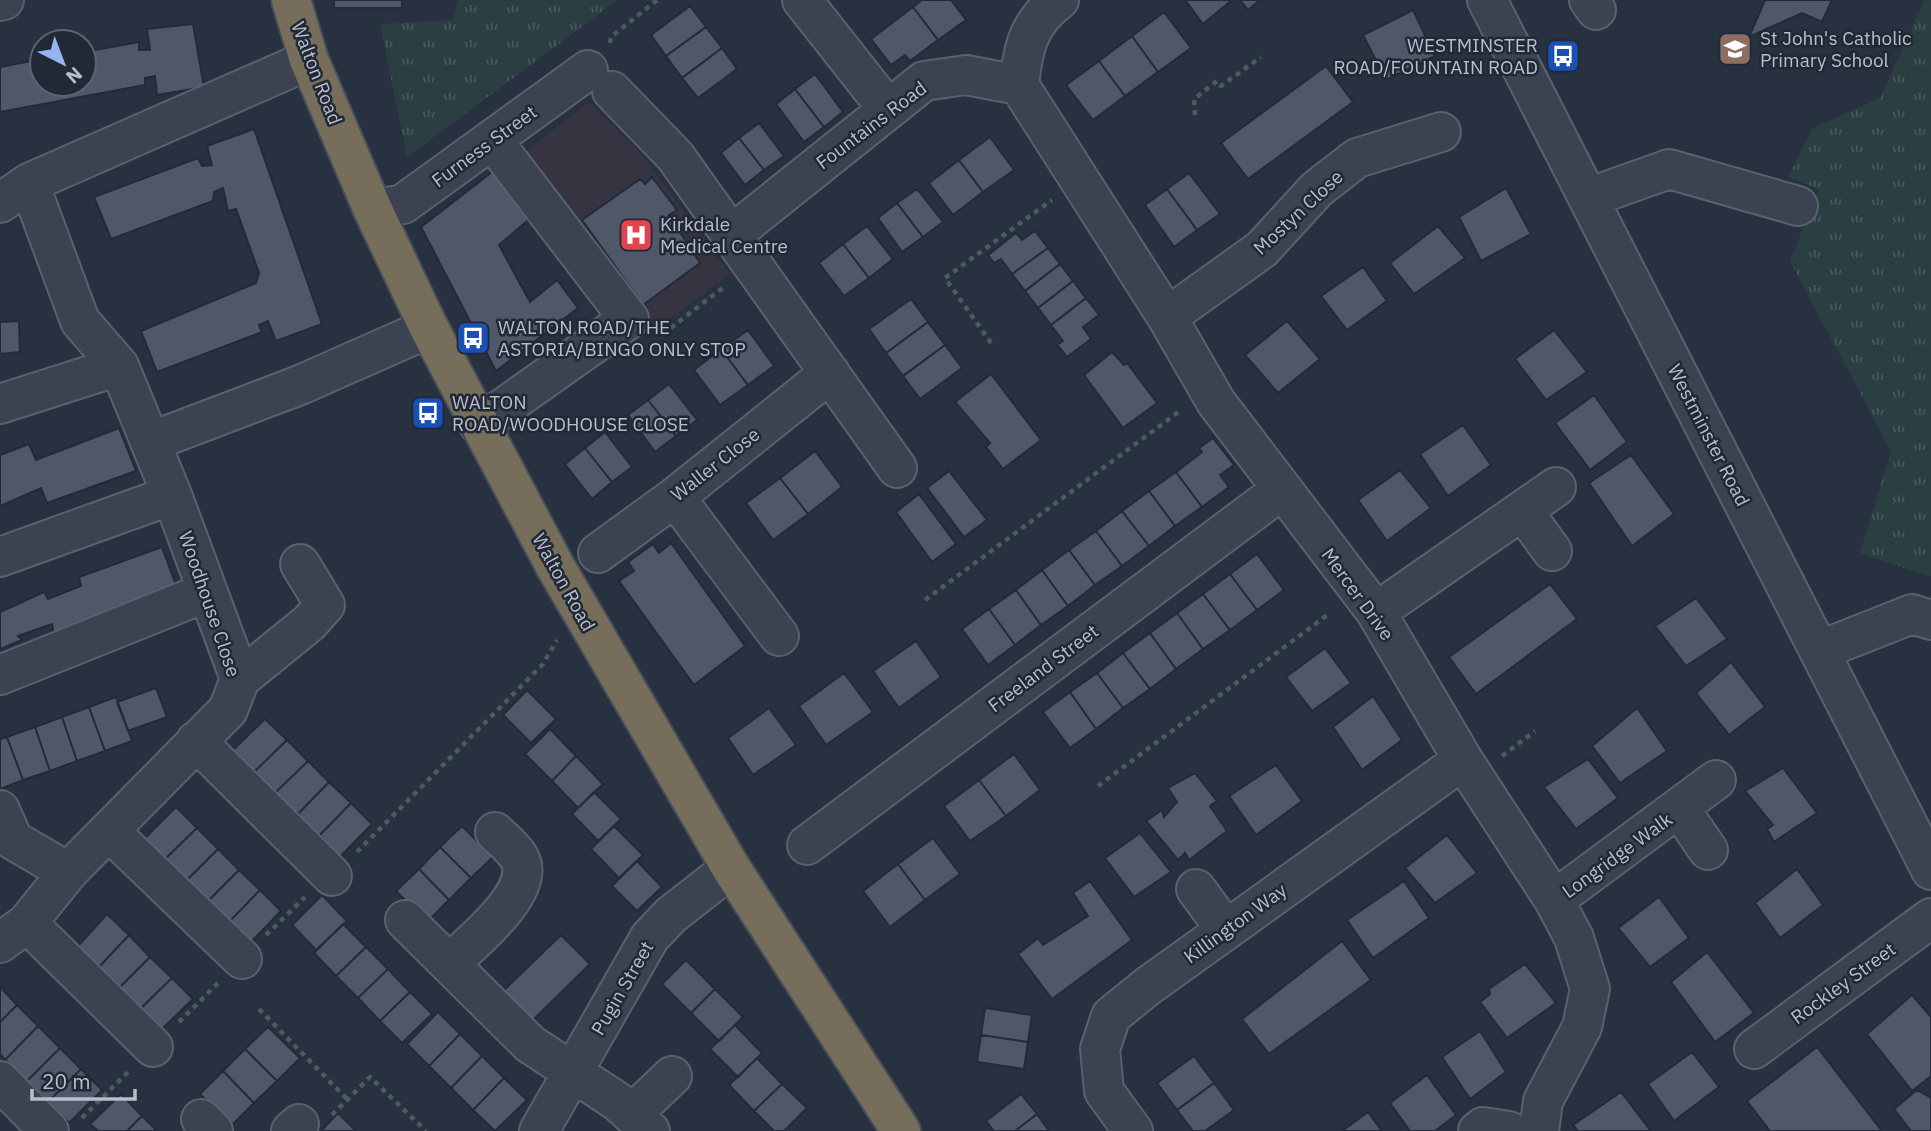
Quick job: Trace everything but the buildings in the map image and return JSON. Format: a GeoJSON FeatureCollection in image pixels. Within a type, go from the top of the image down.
{"type":"FeatureCollection","features":[{"type":"Feature","properties":{"kind":"highway","name":"Walton Road"},"geometry":{"type":"LineString","coordinates":[[290,0],[309,60],[373,210],[479,425],[577,605],[731,868],[901,1131]]}},
{"type":"Feature","properties":{"kind":"street"},"geometry":{"type":"LineString","coordinates":[[802,0],[887,108]]}},
{"type":"Feature","properties":{"kind":"street"},"geometry":{"type":"LineString","coordinates":[[1018,85],[1022,50],[1040,13],[1059,0]]}},
{"type":"Feature","properties":{"kind":"street","name":"Westminster Road"},"geometry":{"type":"LineString","coordinates":[[1487,0],[1931,870]]}},
{"type":"Feature","properties":{"kind":"street"},"geometry":{"type":"LineString","coordinates":[[14,193],[309,60]]}},
{"type":"Feature","properties":{"kind":"street","name":"Fountains Road"},"geometry":{"type":"LineString","coordinates":[[741,251],[887,108],[924,80],[966,75],[1018,85]]}},
{"type":"Feature","properties":{"kind":"street"},"geometry":{"type":"LineString","coordinates":[[600,81],[675,156],[897,468]]}},
{"type":"Feature","properties":{"kind":"street","name":"Furness Street"},"geometry":{"type":"LineString","coordinates":[[373,210],[403,204],[493,141],[600,81]]}},
{"type":"Feature","properties":{"kind":"street","name":"Mercer Drive"},"geometry":{"type":"LineString","coordinates":[[1018,85],[1167,317],[1209,390],[1280,491],[1368,602],[1463,760],[1554,900],[1574,938],[1590,989],[1582,1027],[1543,1101],[1539,1131]]}},
{"type":"Feature","properties":{"kind":"street","name":"Mostyn Close"},"geometry":{"type":"LineString","coordinates":[[1167,317],[1262,249],[1317,189],[1357,158],[1441,132]]}},
{"type":"Feature","properties":{"kind":"street"},"geometry":{"type":"LineString","coordinates":[[479,425],[629,319],[493,141]]}},
{"type":"Feature","properties":{"kind":"street"},"geometry":{"type":"LineString","coordinates":[[1588,198],[1669,169],[1798,206]]}},
{"type":"Feature","properties":{"kind":"street","name":"Woodhouse Close"},"geometry":{"type":"LineString","coordinates":[[14,193],[80,321],[119,366],[172,495],[240,679],[228,710],[68,872],[14,933]]}},
{"type":"Feature","properties":{"kind":"street"},"geometry":{"type":"LineString","coordinates":[[150,442],[300,385],[429,328]]}},
{"type":"Feature","properties":{"kind":"street"},"geometry":{"type":"LineString","coordinates":[[0,404],[119,366]]}},
{"type":"Feature","properties":{"kind":"street","name":"Waller Close"},"geometry":{"type":"LineString","coordinates":[[598,553],[675,497],[830,373]]}},
{"type":"Feature","properties":{"kind":"street"},"geometry":{"type":"LineString","coordinates":[[1368,602],[1523,511],[1556,487]]}},
{"type":"Feature","properties":{"kind":"street","name":"Freeland Street"},"geometry":{"type":"LineString","coordinates":[[807,845],[1280,491]]}},
{"type":"Feature","properties":{"kind":"street"},"geometry":{"type":"LineString","coordinates":[[0,557],[172,495]]}},
{"type":"Feature","properties":{"kind":"street"},"geometry":{"type":"LineString","coordinates":[[675,497],[779,636]]}},
{"type":"Feature","properties":{"kind":"street"},"geometry":{"type":"LineString","coordinates":[[1523,511],[1552,551]]}},
{"type":"Feature","properties":{"kind":"street"},"geometry":{"type":"LineString","coordinates":[[240,679],[309,623],[325,606],[300,564]]}},
{"type":"Feature","properties":{"kind":"street"},"geometry":{"type":"LineString","coordinates":[[0,675],[207,592]]}},
{"type":"Feature","properties":{"kind":"street"},"geometry":{"type":"LineString","coordinates":[[1821,650],[1912,614],[1931,620]]}},
{"type":"Feature","properties":{"kind":"street"},"geometry":{"type":"LineString","coordinates":[[196,741],[319,886]]}},
{"type":"Feature","properties":{"kind":"street","name":"Killington Way"},"geometry":{"type":"LineString","coordinates":[[1133,1131],[1104,1091],[1100,1049],[1111,1016],[1463,760]]}},
{"type":"Feature","properties":{"kind":"street","name":"Longridge Walk"},"geometry":{"type":"LineString","coordinates":[[1554,900],[1716,780]]}},
{"type":"Feature","properties":{"kind":"street","name":"Longridge Walk"},"geometry":{"type":"LineString","coordinates":[[1679,809],[1708,850]]}},
{"type":"Feature","properties":{"kind":"street"},"geometry":{"type":"LineString","coordinates":[[0,810],[13,840],[68,872]]}},
{"type":"Feature","properties":{"kind":"street"},"geometry":{"type":"LineString","coordinates":[[109,831],[242,959]]}},
{"type":"Feature","properties":{"kind":"street"},"geometry":{"type":"LineString","coordinates":[[449,964],[517,896],[522,879],[520,858],[495,832]]}},
{"type":"Feature","properties":{"kind":"street","name":"Pugin Street"},"geometry":{"type":"LineString","coordinates":[[539,1131],[650,937],[671,915],[731,868]]}},
{"type":"Feature","properties":{"kind":"street"},"geometry":{"type":"LineString","coordinates":[[1196,889],[1226,930]]}},
{"type":"Feature","properties":{"kind":"street","name":"Rockley Street"},"geometry":{"type":"LineString","coordinates":[[1754,1049],[1931,918]]}},
{"type":"Feature","properties":{"kind":"street"},"geometry":{"type":"LineString","coordinates":[[405,920],[530,1044],[574,1071],[641,1122],[672,1076]]}},
{"type":"Feature","properties":{"kind":"street"},"geometry":{"type":"LineString","coordinates":[[14,933],[153,1047]]}},
{"type":"Feature","properties":{"kind":"street"},"geometry":{"type":"LineString","coordinates":[[0,1081],[60,1129]]}},
{"type":"Feature","properties":{"kind":"street"},"geometry":{"type":"LineString","coordinates":[[1478,1131],[1483,1127],[1509,1131]]}},
{"type":"Feature","properties":{"kind":"path"},"geometry":{"type":"LineString","coordinates":[[600,81],[608,65],[611,37],[657,0]]}},
{"type":"Feature","properties":{"kind":"path"},"geometry":{"type":"LineString","coordinates":[[1195,115],[1194,99],[1217,81],[1221,86],[1261,57]]}},
{"type":"Feature","properties":{"kind":"path"},"geometry":{"type":"LineString","coordinates":[[991,342],[944,278],[1079,180]]}},
{"type":"Feature","properties":{"kind":"path"},"geometry":{"type":"LineString","coordinates":[[629,319],[649,345],[741,251]]}},
{"type":"Feature","properties":{"kind":"path"},"geometry":{"type":"LineString","coordinates":[[925,600],[1209,390]]}},
{"type":"Feature","properties":{"kind":"path"},"geometry":{"type":"LineString","coordinates":[[1098,786],[1368,602]]}},
{"type":"Feature","properties":{"kind":"path"},"geometry":{"type":"LineString","coordinates":[[60,1129],[153,1047],[543,664],[577,605]]}},
{"type":"Feature","properties":{"kind":"path"},"geometry":{"type":"LineString","coordinates":[[259,1009],[347,1099]]}},
{"type":"Feature","properties":{"kind":"path"},"geometry":{"type":"LineString","coordinates":[[295,1127],[317,1130],[370,1077],[426,1131]]}},
{"type":"Feature","properties":{"kind":"shaded area","name":"Kirkdale Medical Centre"},"geometry":{"type":"Polygon","coordinates":[[[589,102],[643,156],[730,274],[648,335],[514,161],[589,102]]]}},
{"type":"Feature","properties":{"kind":"green space"},"geometry":{"type":"Polygon","coordinates":[[[458,0],[618,0],[407,157],[380,24],[453,20],[458,0]]]}},
{"type":"Feature","properties":{"kind":"green space"},"geometry":{"type":"Polygon","coordinates":[[[1925,0],[1931,0],[1931,577],[1860,553],[1891,451],[1790,261],[1819,189],[1788,177],[1813,128],[1880,98],[1925,0]]]}},
{"type":"Feature","properties":{"kind":"place","name":"St John's Catholic Primary School"},"geometry":{"type":"Point","coordinates":[1735,49]}},
{"type":"Feature","properties":{"kind":"place","name":"WESTMINSTER ROAD/FOUNTAIN ROAD"},"geometry":{"type":"Point","coordinates":[1563,56]}},
{"type":"Feature","properties":{"kind":"place","name":"Kirkdale Medical Centre"},"geometry":{"type":"Point","coordinates":[636,235]}},
{"type":"Feature","properties":{"kind":"place","name":"WALTON ROAD/THE ASTORIA/BINGO ONLY STOP"},"geometry":{"type":"Point","coordinates":[473,338]}},
{"type":"Feature","properties":{"kind":"place","name":"WALTON ROAD/WOODHOUSE CLOSE"},"geometry":{"type":"Point","coordinates":[428,413]}}]}
